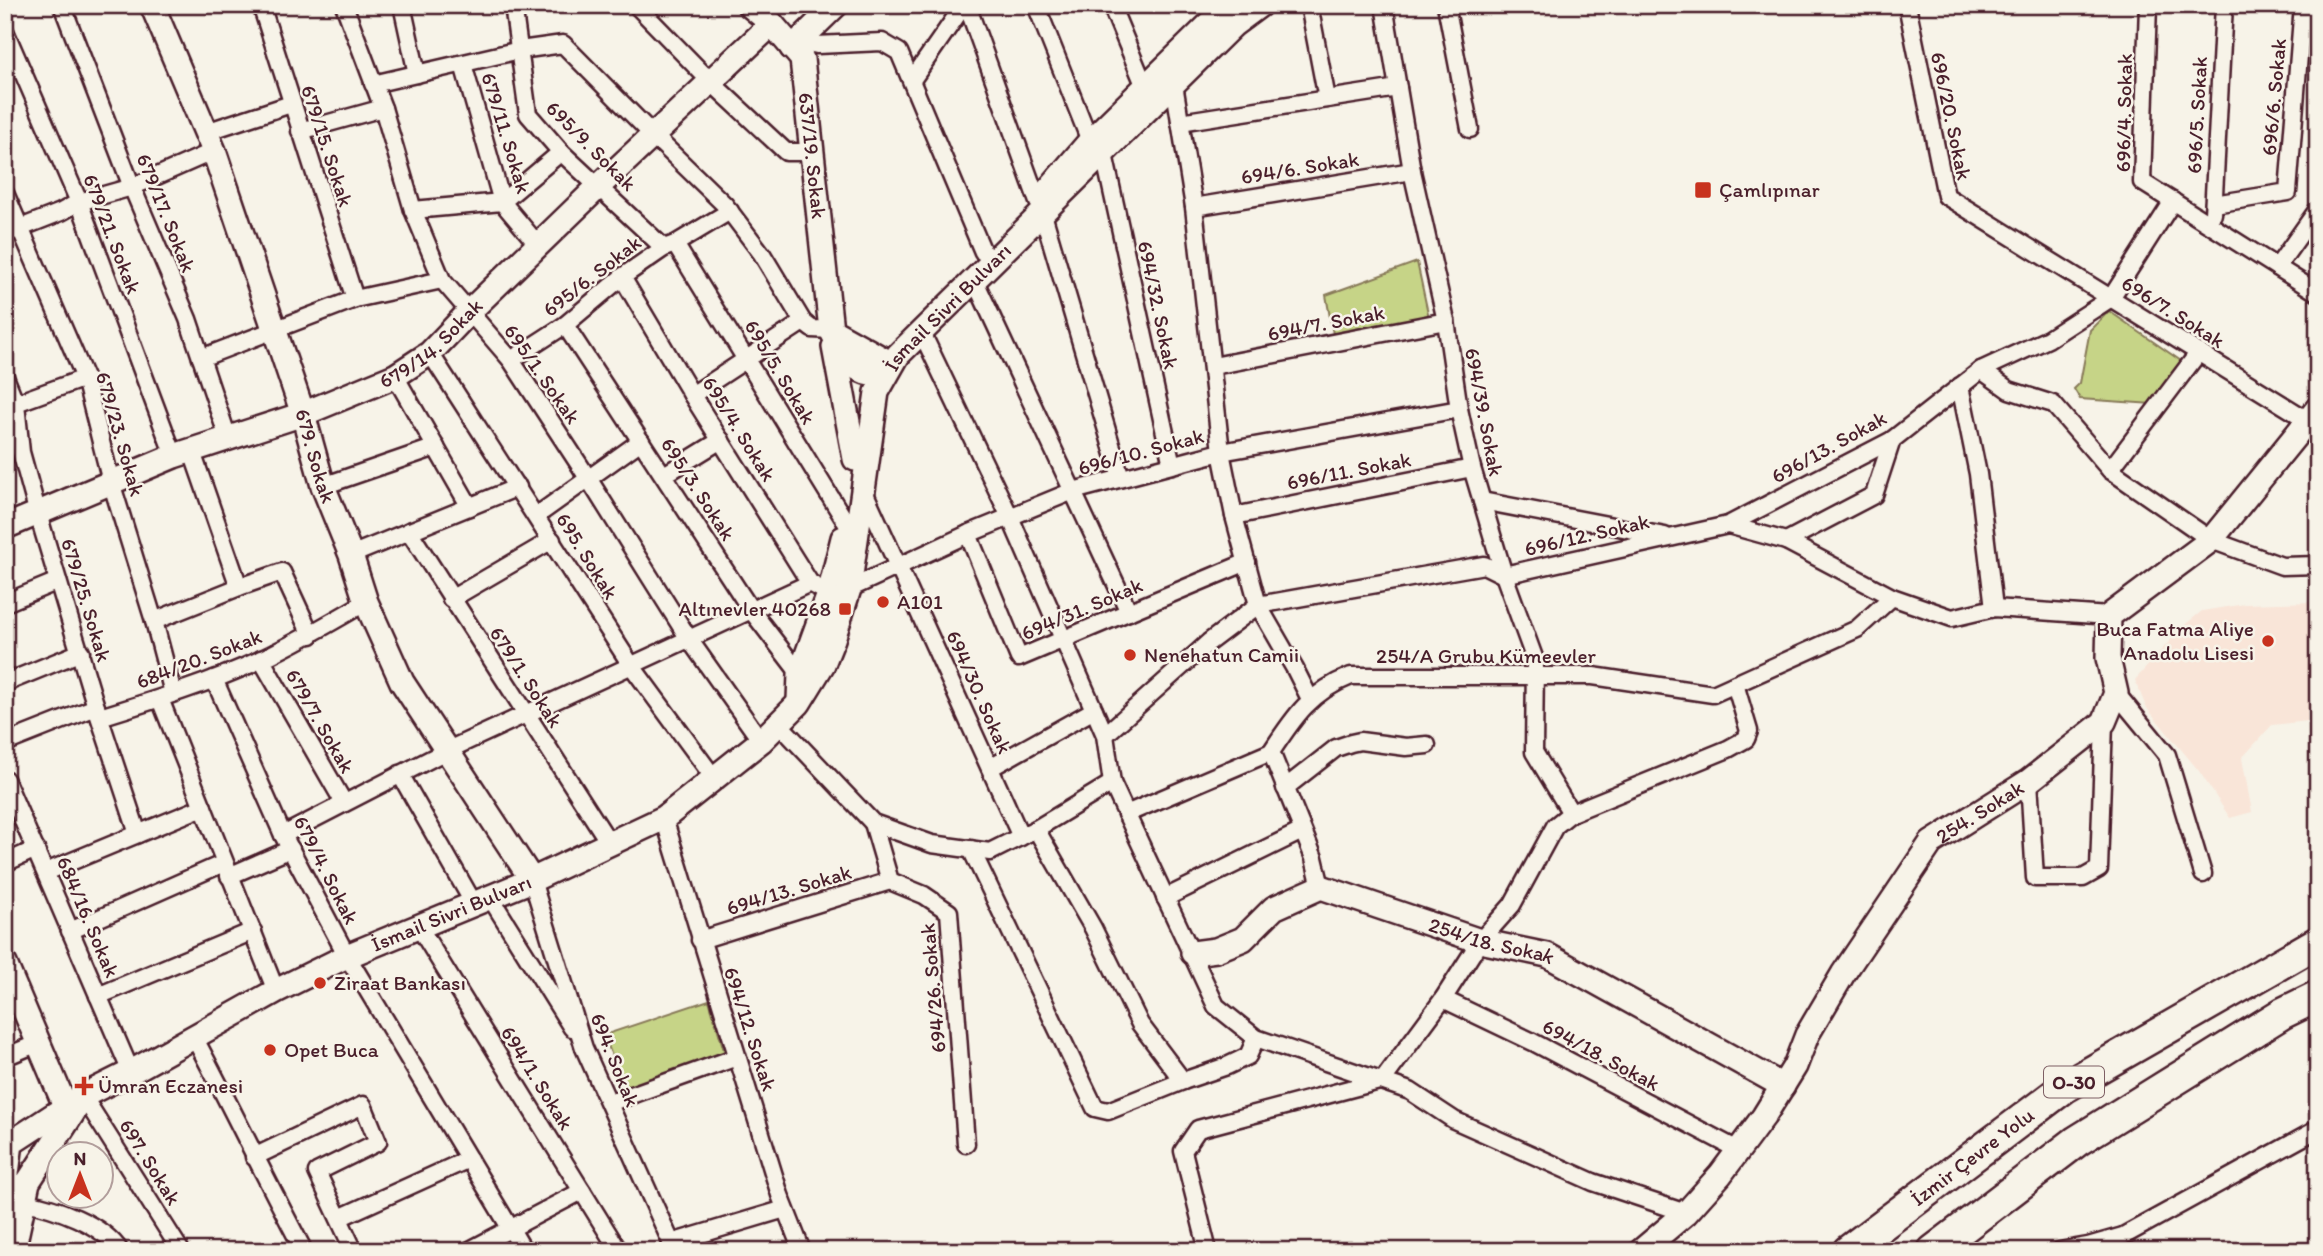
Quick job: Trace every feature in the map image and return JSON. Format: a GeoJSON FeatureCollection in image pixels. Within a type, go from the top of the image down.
{"type":"FeatureCollection","features":[{"type":"Feature","properties":{"kind":"highway","name":"İzmir Çevre Yolu"},"geometry":{"type":"LineString","coordinates":[[1848,1251],[2065,1087],[2318,942]]}},
{"type":"Feature","properties":{"kind":"highway","name":"O-30"},"geometry":{"type":"LineString","coordinates":[[1933,1251],[2077,1141],[2283,1013],[2318,996]]}},
{"type":"Feature","properties":{"kind":"street","name":"679/17. Sokak"},"geometry":{"type":"LineString","coordinates":[[62,5],[132,187],[188,319],[228,438]]}},
{"type":"Feature","properties":{"kind":"street","name":"679. Sokak"},"geometry":{"type":"LineString","coordinates":[[152,5],[210,141],[303,414],[323,486],[351,555],[366,602],[402,682],[532,880]]}},
{"type":"Feature","properties":{"kind":"street","name":"679/15. Sokak"},"geometry":{"type":"LineString","coordinates":[[261,5],[355,299]]}},
{"type":"Feature","properties":{"kind":"street","name":"695/1. Sokak"},"geometry":{"type":"LineString","coordinates":[[344,5],[383,108],[413,210],[442,280],[511,360],[689,639],[761,741]]}},
{"type":"Feature","properties":{"kind":"street"},"geometry":{"type":"LineString","coordinates":[[402,5],[417,74]]}},
{"type":"Feature","properties":{"kind":"street","name":"695/9. Sokak"},"geometry":{"type":"LineString","coordinates":[[513,5],[528,114],[561,152],[670,246]]}},
{"type":"Feature","properties":{"kind":"street"},"geometry":{"type":"LineString","coordinates":[[636,5],[712,83],[786,152],[811,152]]}},
{"type":"Feature","properties":{"kind":"street","name":"637/19. Sokak"},"geometry":{"type":"LineString","coordinates":[[749,5],[795,44],[802,60],[831,330],[850,363],[880,369]]}},
{"type":"Feature","properties":{"kind":"street"},"geometry":{"type":"LineString","coordinates":[[795,44],[836,5]]}},
{"type":"Feature","properties":{"kind":"street"},"geometry":{"type":"LineString","coordinates":[[912,80],[965,5]]}},
{"type":"Feature","properties":{"kind":"street"},"geometry":{"type":"LineString","coordinates":[[965,5],[1041,208],[1121,478]]}},
{"type":"Feature","properties":{"kind":"street","name":"694/32. Sokak"},"geometry":{"type":"LineString","coordinates":[[1036,5],[1097,148],[1172,465]]}},
{"type":"Feature","properties":{"kind":"street"},"geometry":{"type":"LineString","coordinates":[[1111,5],[1145,88]]}},
{"type":"Feature","properties":{"kind":"street","name":"İsmail Sivri Bulvarı"},"geometry":{"type":"LineString","coordinates":[[1097,148],[1174,84],[1233,25],[1261,5]]}},
{"type":"Feature","properties":{"kind":"street"},"geometry":{"type":"LineString","coordinates":[[1309,5],[1327,99]]}},
{"type":"Feature","properties":{"kind":"street","name":"694/39. Sokak"},"geometry":{"type":"LineString","coordinates":[[1384,5],[1412,172],[1446,321],[1459,409],[1472,468],[1504,575],[1535,660],[1534,751],[1571,813]]}},
{"type":"Feature","properties":{"kind":"street"},"geometry":{"type":"LineString","coordinates":[[1446,5],[1470,129]]}},
{"type":"Feature","properties":{"kind":"street","name":"696/20. Sokak"},"geometry":{"type":"LineString","coordinates":[[1908,5],[1946,196],[2015,239]]}},
{"type":"Feature","properties":{"kind":"street","name":"696/4. Sokak"},"geometry":{"type":"LineString","coordinates":[[2148,5],[2142,182],[2318,293]]}},
{"type":"Feature","properties":{"kind":"street","name":"696/5. Sokak"},"geometry":{"type":"LineString","coordinates":[[2212,226],[2224,5]]}},
{"type":"Feature","properties":{"kind":"street","name":"696/6. Sokak"},"geometry":{"type":"LineString","coordinates":[[2214,204],[2288,192],[2303,5]]}},
{"type":"Feature","properties":{"kind":"street","name":"İsmail Sivri Bulvarı"},"geometry":{"type":"LineString","coordinates":[[799,703],[800,674],[863,489],[880,369],[922,333],[975,281],[1097,148],[1145,88],[1226,6]]}},
{"type":"Feature","properties":{"kind":"street","name":"679/14. Sokak"},"geometry":{"type":"LineString","coordinates":[[5,527],[182,452],[303,414],[395,376],[430,353],[599,186],[772,24]]}},
{"type":"Feature","properties":{"kind":"street","name":"679/21. Sokak"},"geometry":{"type":"LineString","coordinates":[[5,31],[239,587]]}},
{"type":"Feature","properties":{"kind":"street"},"geometry":{"type":"LineString","coordinates":[[795,44],[817,46],[876,41],[887,43],[899,52],[984,252]]}},
{"type":"Feature","properties":{"kind":"street"},"geometry":{"type":"LineString","coordinates":[[373,84],[520,50],[563,44],[730,211],[762,254],[803,321],[812,329],[831,330],[855,459]]}},
{"type":"Feature","properties":{"kind":"street","name":"679/11. Sokak"},"geometry":{"type":"LineString","coordinates":[[463,64],[502,202],[538,245]]}},
{"type":"Feature","properties":{"kind":"street"},"geometry":{"type":"LineString","coordinates":[[1174,84],[1194,207],[1221,452],[1234,516],[1258,605],[1310,699]]}},
{"type":"Feature","properties":{"kind":"street"},"geometry":{"type":"LineString","coordinates":[[1180,122],[1398,88]]}},
{"type":"Feature","properties":{"kind":"street"},"geometry":{"type":"LineString","coordinates":[[12,231],[79,202],[132,187],[210,141],[291,104]]}},
{"type":"Feature","properties":{"kind":"street"},"geometry":{"type":"LineString","coordinates":[[300,131],[383,108]]}},
{"type":"Feature","properties":{"kind":"street"},"geometry":{"type":"LineString","coordinates":[[413,210],[502,202],[561,152]]}},
{"type":"Feature","properties":{"kind":"street","name":"694/6. Sokak"},"geometry":{"type":"LineString","coordinates":[[1194,207],[1412,172]]}},
{"type":"Feature","properties":{"kind":"street","name":"679/23. Sokak"},"geometry":{"type":"LineString","coordinates":[[5,193],[12,231],[85,379],[111,482],[154,621],[166,696],[203,807],[276,991]]}},
{"type":"Feature","properties":{"kind":"street"},"geometry":{"type":"LineString","coordinates":[[2112,298],[2172,201]]}},
{"type":"Feature","properties":{"kind":"street","name":"İsmail Sivri Bulvarı"},"geometry":{"type":"LineString","coordinates":[[8,1143],[74,1102],[276,991],[346,956],[532,880],[664,818],[761,741],[799,703],[823,664],[830,589],[847,524],[863,387],[984,252],[1041,208]]}},
{"type":"Feature","properties":{"kind":"street"},"geometry":{"type":"LineString","coordinates":[[2277,267],[2318,209]]}},
{"type":"Feature","properties":{"kind":"street","name":"695/6. Sokak"},"geometry":{"type":"LineString","coordinates":[[511,360],[565,325],[622,277],[730,211]]}},
{"type":"Feature","properties":{"kind":"street","name":"696/7. Sokak"},"geometry":{"type":"LineString","coordinates":[[2015,239],[2199,352],[2315,417]]}},
{"type":"Feature","properties":{"kind":"street","name":"695/5. Sokak"},"geometry":{"type":"LineString","coordinates":[[670,246],[747,358],[847,524]]}},
{"type":"Feature","properties":{"kind":"street","name":"695/4. Sokak"},"geometry":{"type":"LineString","coordinates":[[622,277],[720,440],[830,589]]}},
{"type":"Feature","properties":{"kind":"street"},"geometry":{"type":"LineString","coordinates":[[201,358],[355,299],[442,280]]}},
{"type":"Feature","properties":{"kind":"street"},"geometry":{"type":"LineString","coordinates":[[975,281],[1129,612]]}},
{"type":"Feature","properties":{"kind":"street","name":"696/13. Sokak"},"geometry":{"type":"LineString","coordinates":[[1728,524],[1892,440],[1981,370],[2048,339],[2112,298]]}},
{"type":"Feature","properties":{"kind":"street"},"geometry":{"type":"LineString","coordinates":[[692,395],[803,321]]}},
{"type":"Feature","properties":{"kind":"street","name":"694/7. Sokak"},"geometry":{"type":"LineString","coordinates":[[1213,366],[1446,321]]}},
{"type":"Feature","properties":{"kind":"street","name":"695/3. Sokak"},"geometry":{"type":"LineString","coordinates":[[565,325],[751,610],[800,674]]}},
{"type":"Feature","properties":{"kind":"street"},"geometry":{"type":"LineString","coordinates":[[922,333],[1010,517],[1105,735],[1112,783],[1216,1006],[1256,1038],[1383,1080],[1410,1091],[1454,1120],[1537,1157],[1593,1181],[1686,1213]]}},
{"type":"Feature","properties":{"kind":"street"},"geometry":{"type":"LineString","coordinates":[[2110,470],[2199,352]]}},
{"type":"Feature","properties":{"kind":"street","name":"695. Sokak"},"geometry":{"type":"LineString","coordinates":[[430,353],[631,665],[714,778]]}},
{"type":"Feature","properties":{"kind":"street"},"geometry":{"type":"LineString","coordinates":[[1981,370],[2009,390],[2053,404],[2110,470],[2211,540],[2282,566],[2318,565]]}},
{"type":"Feature","properties":{"kind":"street"},"geometry":{"type":"LineString","coordinates":[[395,376],[470,506]]}},
{"type":"Feature","properties":{"kind":"street","name":"679/25. Sokak"},"geometry":{"type":"LineString","coordinates":[[5,377],[10,405],[13,455],[38,514],[138,834]]}},
{"type":"Feature","properties":{"kind":"street"},"geometry":{"type":"LineString","coordinates":[[10,405],[85,379]]}},
{"type":"Feature","properties":{"kind":"street"},"geometry":{"type":"LineString","coordinates":[[1960,386],[1978,474],[1994,608]]}},
{"type":"Feature","properties":{"kind":"street","name":"696/10. Sokak"},"geometry":{"type":"LineString","coordinates":[[70,931],[227,869],[287,842],[344,803],[400,774],[751,610],[830,589],[898,565],[1073,491],[1221,452],[1459,409]]}},
{"type":"Feature","properties":{"kind":"street"},"geometry":{"type":"LineString","coordinates":[[2203,874],[2166,755],[2116,693],[2108,658],[2109,616],[2211,540],[2315,417]]}},
{"type":"Feature","properties":{"kind":"street"},"geometry":{"type":"LineString","coordinates":[[664,475],[720,440]]}},
{"type":"Feature","properties":{"kind":"street"},"geometry":{"type":"LineString","coordinates":[[1786,541],[1874,495],[1892,440]]}},
{"type":"Feature","properties":{"kind":"street"},"geometry":{"type":"LineString","coordinates":[[536,516],[641,441]]}},
{"type":"Feature","properties":{"kind":"street"},"geometry":{"type":"LineString","coordinates":[[323,486],[436,447]]}},
{"type":"Feature","properties":{"kind":"street","name":"696/11. Sokak"},"geometry":{"type":"LineString","coordinates":[[1234,516],[1472,468]]}},
{"type":"Feature","properties":{"kind":"street"},"geometry":{"type":"LineString","coordinates":[[351,555],[518,487]]}},
{"type":"Feature","properties":{"kind":"street","name":"694/30. Sokak"},"geometry":{"type":"LineString","coordinates":[[863,489],[1021,837]]}},
{"type":"Feature","properties":{"kind":"street"},"geometry":{"type":"LineString","coordinates":[[1482,501],[1672,537]]}},
{"type":"Feature","properties":{"kind":"street","name":"696/12. Sokak"},"geometry":{"type":"LineString","coordinates":[[1105,735],[1209,642],[1258,605],[1484,565],[1504,575],[1728,524],[1786,541],[1892,597],[1952,618],[1994,608],[2109,616]]}},
{"type":"Feature","properties":{"kind":"street","name":"679/1. Sokak"},"geometry":{"type":"LineString","coordinates":[[408,531],[610,844]]}},
{"type":"Feature","properties":{"kind":"street","name":"694/31. Sokak"},"geometry":{"type":"LineString","coordinates":[[968,534],[1019,658],[1247,562]]}},
{"type":"Feature","properties":{"kind":"street"},"geometry":{"type":"LineString","coordinates":[[451,598],[552,540]]}},
{"type":"Feature","properties":{"kind":"street"},"geometry":{"type":"LineString","coordinates":[[154,621],[282,572],[311,635]]}},
{"type":"Feature","properties":{"kind":"street"},"geometry":{"type":"LineString","coordinates":[[5,603],[58,581]]}},
{"type":"Feature","properties":{"kind":"street","name":"254/A Grubu Kümeevler"},"geometry":{"type":"LineString","coordinates":[[1271,752],[1310,699],[1331,684],[1351,676],[1593,676],[1713,694],[1857,629],[1892,597]]}},
{"type":"Feature","properties":{"kind":"street","name":"684/20. Sokak"},"geometry":{"type":"LineString","coordinates":[[5,743],[98,712],[166,696],[214,679],[311,635],[366,602]]}},
{"type":"Feature","properties":{"kind":"street"},"geometry":{"type":"LineString","coordinates":[[5,683],[81,652]]}},
{"type":"Feature","properties":{"kind":"street","name":"679/7. Sokak"},"geometry":{"type":"LineString","coordinates":[[261,659],[344,803]]}},
{"type":"Feature","properties":{"kind":"street","name":"679/4. Sokak"},"geometry":{"type":"LineString","coordinates":[[214,679],[287,842],[346,956],[524,1251]]}},
{"type":"Feature","properties":{"kind":"street"},"geometry":{"type":"LineString","coordinates":[[1208,1251],[1183,1151],[1198,1129],[1383,1080],[1443,999],[1480,941],[1511,905],[1555,826],[1571,813],[1728,749],[1746,739],[1749,731],[1735,684]]}},
{"type":"Feature","properties":{"kind":"street","name":"254. Sokak"},"geometry":{"type":"LineString","coordinates":[[1641,1251],[1686,1213],[1764,1116],[1795,1066],[1807,1035],[1843,974],[1931,843],[2029,781],[2104,722],[2116,693]]}},
{"type":"Feature","properties":{"kind":"street"},"geometry":{"type":"LineString","coordinates":[[990,768],[1094,710]]}},
{"type":"Feature","properties":{"kind":"street"},"geometry":{"type":"LineString","coordinates":[[2029,781],[2035,878],[2083,878],[2099,869],[2104,722]]}},
{"type":"Feature","properties":{"kind":"street"},"geometry":{"type":"LineString","coordinates":[[779,724],[873,823],[932,844],[990,852],[1036,829],[1112,783]]}},
{"type":"Feature","properties":{"kind":"street"},"geometry":{"type":"LineString","coordinates":[[1285,788],[1336,748],[1351,743],[1360,741],[1406,747],[1427,745]]}},
{"type":"Feature","properties":{"kind":"street"},"geometry":{"type":"LineString","coordinates":[[1126,814],[1271,752],[1314,858],[1321,887],[1274,908],[1243,939],[1216,950],[1193,953]]}},
{"type":"Feature","properties":{"kind":"street"},"geometry":{"type":"LineString","coordinates":[[400,774],[482,901],[584,1048]]}},
{"type":"Feature","properties":{"kind":"street","name":"684/16. Sokak"},"geometry":{"type":"LineString","coordinates":[[5,779],[131,1072]]}},
{"type":"Feature","properties":{"kind":"street"},"geometry":{"type":"LineString","coordinates":[[46,872],[203,807]]}},
{"type":"Feature","properties":{"kind":"street","name":"694/12. Sokak"},"geometry":{"type":"LineString","coordinates":[[664,818],[785,1209],[802,1251]]}},
{"type":"Feature","properties":{"kind":"street"},"geometry":{"type":"LineString","coordinates":[[873,823],[890,881]]}},
{"type":"Feature","properties":{"kind":"street"},"geometry":{"type":"LineString","coordinates":[[1036,829],[1093,928],[1140,1024],[1183,1081]]}},
{"type":"Feature","properties":{"kind":"street"},"geometry":{"type":"LineString","coordinates":[[1165,898],[1302,831]]}},
{"type":"Feature","properties":{"kind":"street"},"geometry":{"type":"LineString","coordinates":[[5,863],[36,849]]}},
{"type":"Feature","properties":{"kind":"street"},"geometry":{"type":"LineString","coordinates":[[971,849],[1096,1108],[1108,1111],[1227,1066],[1248,1056],[1256,1038]]}},
{"type":"Feature","properties":{"kind":"street","name":"694. Sokak"},"geometry":{"type":"LineString","coordinates":[[532,880],[584,1048],[673,1247]]}},
{"type":"Feature","properties":{"kind":"street","name":"694/13. Sokak"},"geometry":{"type":"LineString","coordinates":[[700,940],[890,881]]}},
{"type":"Feature","properties":{"kind":"street","name":"694/26. Sokak"},"geometry":{"type":"LineString","coordinates":[[890,881],[924,895],[948,912],[965,1144]]}},
{"type":"Feature","properties":{"kind":"street","name":"254/18. Sokak"},"geometry":{"type":"LineString","coordinates":[[1321,887],[1480,941],[1547,955],[1783,1086]]}},
{"type":"Feature","properties":{"kind":"street","name":"694/1. Sokak"},"geometry":{"type":"LineString","coordinates":[[419,927],[619,1251]]}},
{"type":"Feature","properties":{"kind":"street"},"geometry":{"type":"LineString","coordinates":[[98,996],[253,931]]}},
{"type":"Feature","properties":{"kind":"street"},"geometry":{"type":"LineString","coordinates":[[6,970],[38,1044],[74,1102],[55,1140]]}},
{"type":"Feature","properties":{"kind":"street","name":"694/18. Sokak"},"geometry":{"type":"LineString","coordinates":[[1443,999],[1533,1042],[1738,1150]]}},
{"type":"Feature","properties":{"kind":"street"},"geometry":{"type":"LineString","coordinates":[[194,1037],[303,1251]]}},
{"type":"Feature","properties":{"kind":"street"},"geometry":{"type":"LineString","coordinates":[[5,1057],[38,1044]]}},
{"type":"Feature","properties":{"kind":"street"},"geometry":{"type":"LineString","coordinates":[[609,1103],[737,1058]]}},
{"type":"Feature","properties":{"kind":"street","name":"697. Sokak"},"geometry":{"type":"LineString","coordinates":[[74,1102],[181,1251]]}},
{"type":"Feature","properties":{"kind":"street"},"geometry":{"type":"LineString","coordinates":[[254,1157],[363,1105],[377,1142],[317,1172],[354,1251]]}},
{"type":"Feature","properties":{"kind":"street"},"geometry":{"type":"LineString","coordinates":[[2065,1250],[2123,1236],[2318,1129]]}},
{"type":"Feature","properties":{"kind":"street"},"geometry":{"type":"LineString","coordinates":[[13,1251],[14,1195],[8,1143],[46,1149]]}},
{"type":"Feature","properties":{"kind":"street"},"geometry":{"type":"LineString","coordinates":[[14,1195],[28,1182],[46,1156]]}},
{"type":"Feature","properties":{"kind":"street"},"geometry":{"type":"LineString","coordinates":[[339,1218],[469,1159]]}},
{"type":"Feature","properties":{"kind":"street"},"geometry":{"type":"LineString","coordinates":[[468,1251],[582,1191]]}},
{"type":"Feature","properties":{"kind":"street"},"geometry":{"type":"LineString","coordinates":[[14,1195],[49,1206],[96,1229],[120,1251]]}},
{"type":"Feature","properties":{"kind":"street"},"geometry":{"type":"LineString","coordinates":[[673,1247],[785,1209]]}},
{"type":"Feature","properties":{"kind":"shaded area"},"geometry":{"type":"Polygon","coordinates":[[[2318,602],[2318,720],[2272,725],[2242,758],[2252,812],[2230,818],[2199,771],[2146,707],[2135,680],[2182,627],[2202,611],[2245,604],[2318,602]]]}},
{"type":"Feature","properties":{"kind":"green space"},"geometry":{"type":"Polygon","coordinates":[[[1417,262],[1429,318],[1333,334],[1326,295],[1417,262]]]}},
{"type":"Feature","properties":{"kind":"green space"},"geometry":{"type":"Polygon","coordinates":[[[2109,311],[2181,361],[2153,404],[2080,399],[2074,389],[2080,383],[2090,330],[2109,311]]]}},
{"type":"Feature","properties":{"kind":"green space"},"geometry":{"type":"Polygon","coordinates":[[[709,1000],[726,1057],[626,1092],[604,1035],[709,1000]]]}},
{"type":"Feature","properties":{"kind":"place","name":"Çamlıpınar"},"geometry":{"type":"Point","coordinates":[1703,190]}},
{"type":"Feature","properties":{"kind":"place","name":"A101"},"geometry":{"type":"Point","coordinates":[883,602]}},
{"type":"Feature","properties":{"kind":"place","name":"Altınevler 40268"},"geometry":{"type":"Point","coordinates":[845,609]}},
{"type":"Feature","properties":{"kind":"place","name":"Buca Fatma Aliye Anadolu Lisesi"},"geometry":{"type":"Point","coordinates":[2268,641]}},
{"type":"Feature","properties":{"kind":"place","name":"Nenehatun Camii"},"geometry":{"type":"Point","coordinates":[1130,655]}},
{"type":"Feature","properties":{"kind":"place","name":"Ziraat Bankası"},"geometry":{"type":"Point","coordinates":[320,983]}},
{"type":"Feature","properties":{"kind":"place","name":"Opet Buca"},"geometry":{"type":"Point","coordinates":[270,1050]}},
{"type":"Feature","properties":{"kind":"place","name":"Ümran Eczanesi"},"geometry":{"type":"Point","coordinates":[84,1086]}}]}
